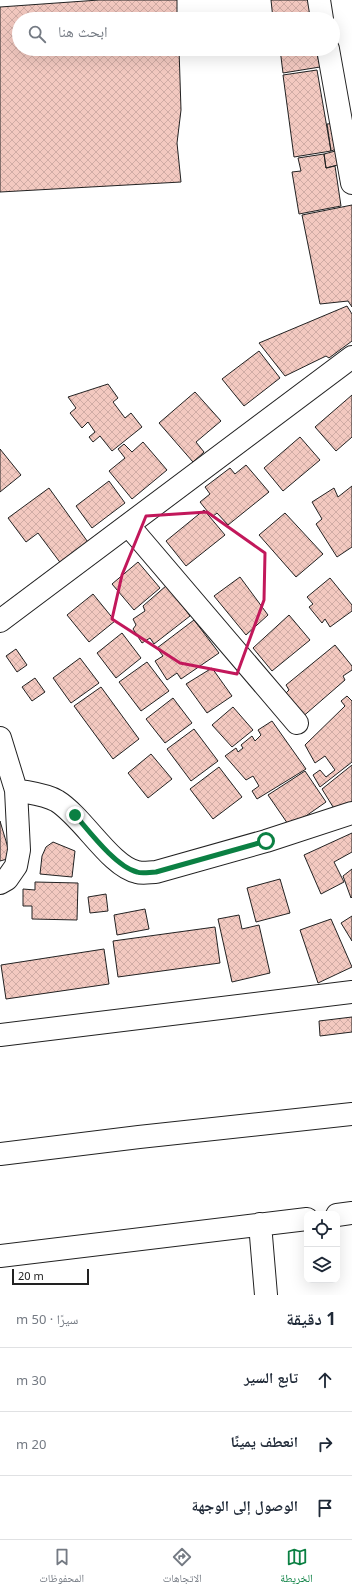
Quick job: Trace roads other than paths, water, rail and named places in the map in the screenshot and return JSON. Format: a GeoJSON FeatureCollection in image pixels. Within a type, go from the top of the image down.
{"type":"FeatureCollection","features":[{"type":"Feature","properties":{"kind":"street"},"geometry":{"type":"LineString","coordinates":[[319,0],[321,12]]}},
{"type":"Feature","properties":{"kind":"street"},"geometry":{"type":"LineString","coordinates":[[329,56],[352,183]]}},
{"type":"Feature","properties":{"kind":"street"},"geometry":{"type":"LineString","coordinates":[[0,621],[352,358]]}},
{"type":"Feature","properties":{"kind":"street"},"geometry":{"type":"LineString","coordinates":[[129,526],[297,723]]}},
{"type":"Feature","properties":{"kind":"street"},"geometry":{"type":"LineString","coordinates":[[0,738],[16,790],[19,850],[16,866],[7,879],[0,883]]}},
{"type":"Feature","properties":{"kind":"street"},"geometry":{"type":"LineString","coordinates":[[16,790],[37,794],[56,801],[75,815],[123,866],[137,872],[156,872],[266,841],[352,813]]}},
{"type":"Feature","properties":{"kind":"street"},"geometry":{"type":"LineString","coordinates":[[0,1035],[352,992]]}},
{"type":"Feature","properties":{"kind":"street"},"geometry":{"type":"LineString","coordinates":[[0,1154],[352,1114]]}},
{"type":"Feature","properties":{"kind":"street"},"geometry":{"type":"LineString","coordinates":[[340,1215],[352,1213]]}},
{"type":"Feature","properties":{"kind":"street"},"geometry":{"type":"LineString","coordinates":[[0,1256],[304,1219]]}},
{"type":"Feature","properties":{"kind":"street"},"geometry":{"type":"LineString","coordinates":[[260,1224],[266,1295]]}}]}
